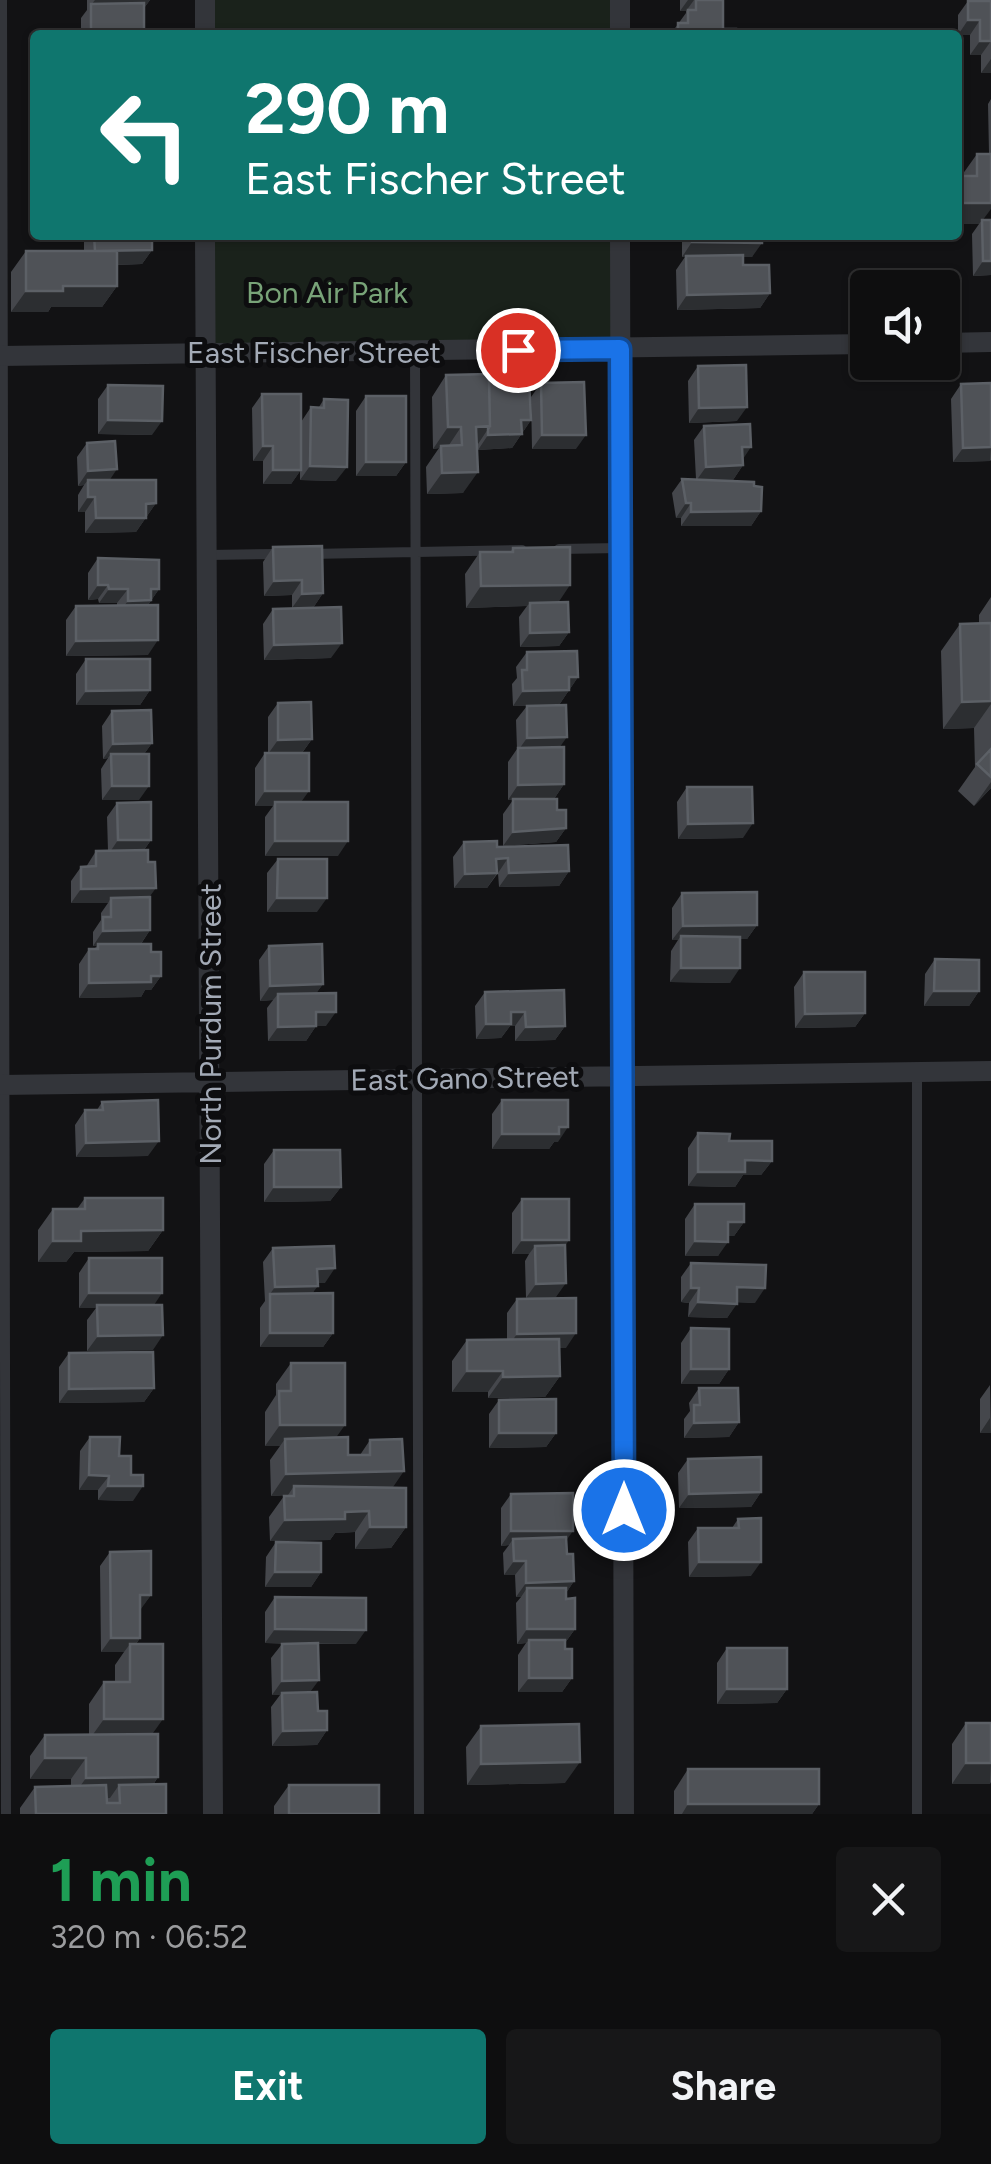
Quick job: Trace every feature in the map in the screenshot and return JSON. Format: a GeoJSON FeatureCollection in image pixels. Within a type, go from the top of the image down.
{"type":"FeatureCollection","features":[{"type":"Feature","properties":{"kind":"street"},"geometry":{"type":"LineString","coordinates":[[205,0],[205,30]]}},
{"type":"Feature","properties":{"kind":"street"},"geometry":{"type":"LineString","coordinates":[[620,0],[620,30]]}},
{"type":"Feature","properties":{"kind":"street","name":"North Purdum Street"},"geometry":{"type":"LineString","coordinates":[[205,240],[212,1814]]}},
{"type":"Feature","properties":{"kind":"street"},"geometry":{"type":"LineString","coordinates":[[620,240],[624,1814]]}},
{"type":"Feature","properties":{"kind":"street"},"geometry":{"type":"LineString","coordinates":[[960,343],[991,342]]}},
{"type":"Feature","properties":{"kind":"street","name":"East Fischer Street"},"geometry":{"type":"LineString","coordinates":[[1,356],[850,344]]}},
{"type":"Feature","properties":{"kind":"street","name":"East Gano Street"},"geometry":{"type":"LineString","coordinates":[[3,1086],[991,1071]]}},
{"type":"Feature","properties":{"kind":"lane"},"geometry":{"type":"LineString","coordinates":[[2,0],[6,1814]]}},
{"type":"Feature","properties":{"kind":"lane"},"geometry":{"type":"LineString","coordinates":[[415,352],[419,1814]]}},
{"type":"Feature","properties":{"kind":"lane"},"geometry":{"type":"LineString","coordinates":[[546,549],[620,548]]}},
{"type":"Feature","properties":{"kind":"lane"},"geometry":{"type":"LineString","coordinates":[[208,555],[528,550]]}},
{"type":"Feature","properties":{"kind":"lane"},"geometry":{"type":"LineString","coordinates":[[916,1072],[918,1814]]}},
{"type":"Feature","properties":{"kind":"green space"},"geometry":{"type":"Polygon","coordinates":[[[205,0],[620,0],[620,30],[205,30],[205,0]]]}},
{"type":"Feature","properties":{"kind":"green space","name":"Bon Air Park"},"geometry":{"type":"Polygon","coordinates":[[[205,240],[620,240],[620,349],[205,353],[205,240]]]}},
{"type":"Feature","properties":{"kind":"building"},"geometry":{"type":"Polygon","coordinates":[[[696,0],[723,0],[723,29],[736,30],[678,30],[678,23],[688,23],[688,10],[696,10],[696,0]]]}},
{"type":"Feature","properties":{"kind":"building"},"geometry":{"type":"Polygon","coordinates":[[[968,1],[991,1],[991,41],[980,41],[980,20],[968,20],[968,1]]]}},
{"type":"Feature","properties":{"kind":"building"},"geometry":{"type":"Polygon","coordinates":[[[144,3],[144,30],[91,30],[91,4],[144,3]]]}},
{"type":"Feature","properties":{"kind":"building"},"geometry":{"type":"Polygon","coordinates":[[[977,154],[991,154],[991,203],[962,203],[962,176],[977,176],[977,154]]]}},
{"type":"Feature","properties":{"kind":"building"},"geometry":{"type":"Polygon","coordinates":[[[982,220],[991,220],[991,261],[983,261],[982,220]]]}},
{"type":"Feature","properties":{"kind":"building"},"geometry":{"type":"Polygon","coordinates":[[[94,240],[152,240],[152,250],[95,251],[94,240]]]}},
{"type":"Feature","properties":{"kind":"building"},"geometry":{"type":"Polygon","coordinates":[[[692,240],[762,240],[762,243],[692,240]]]}},
{"type":"Feature","properties":{"kind":"building"},"geometry":{"type":"Polygon","coordinates":[[[26,251],[117,251],[117,286],[26,291],[26,251]]]}},
{"type":"Feature","properties":{"kind":"building"},"geometry":{"type":"Polygon","coordinates":[[[743,255],[743,265],[769,265],[770,293],[687,295],[686,256],[743,255]]]}},
{"type":"Feature","properties":{"kind":"building"},"geometry":{"type":"Polygon","coordinates":[[[746,365],[747,407],[699,408],[698,366],[746,365]]]}},
{"type":"Feature","properties":{"kind":"building"},"geometry":{"type":"Polygon","coordinates":[[[489,374],[490,426],[476,427],[478,472],[442,473],[441,446],[462,445],[461,427],[448,427],[446,375],[489,374]]]}},
{"type":"Feature","properties":{"kind":"building"},"geometry":{"type":"Polygon","coordinates":[[[529,379],[531,420],[521,420],[522,434],[488,435],[489,381],[529,379]]]}},
{"type":"Feature","properties":{"kind":"building"},"geometry":{"type":"Polygon","coordinates":[[[584,382],[586,435],[542,435],[541,383],[584,382]]]}},
{"type":"Feature","properties":{"kind":"building"},"geometry":{"type":"Polygon","coordinates":[[[991,383],[991,447],[963,448],[961,384],[991,383]]]}},
{"type":"Feature","properties":{"kind":"building"},"geometry":{"type":"Polygon","coordinates":[[[108,385],[163,386],[162,421],[108,420],[108,385]]]}},
{"type":"Feature","properties":{"kind":"building"},"geometry":{"type":"Polygon","coordinates":[[[262,394],[301,394],[301,470],[273,470],[273,446],[263,446],[262,394]]]}},
{"type":"Feature","properties":{"kind":"building"},"geometry":{"type":"Polygon","coordinates":[[[366,396],[406,396],[406,462],[366,462],[366,396]]]}},
{"type":"Feature","properties":{"kind":"building"},"geometry":{"type":"Polygon","coordinates":[[[324,399],[348,400],[347,467],[310,466],[311,407],[324,408],[324,399]]]}},
{"type":"Feature","properties":{"kind":"building"},"geometry":{"type":"Polygon","coordinates":[[[750,424],[751,447],[742,447],[743,465],[706,467],[704,426],[750,424]]]}},
{"type":"Feature","properties":{"kind":"building"},"geometry":{"type":"Polygon","coordinates":[[[115,441],[117,469],[88,471],[87,443],[115,441]]]}},
{"type":"Feature","properties":{"kind":"building"},"geometry":{"type":"Polygon","coordinates":[[[682,479],[754,482],[754,486],[762,487],[761,511],[691,512],[682,479]]]}},
{"type":"Feature","properties":{"kind":"building"},"geometry":{"type":"Polygon","coordinates":[[[88,480],[156,480],[156,503],[146,504],[146,518],[96,518],[95,497],[88,497],[88,480]]]}},
{"type":"Feature","properties":{"kind":"building"},"geometry":{"type":"Polygon","coordinates":[[[322,546],[323,593],[302,594],[302,580],[274,581],[273,547],[322,546]]]}},
{"type":"Feature","properties":{"kind":"building"},"geometry":{"type":"Polygon","coordinates":[[[570,547],[570,585],[481,586],[480,552],[570,547]]]}},
{"type":"Feature","properties":{"kind":"building"},"geometry":{"type":"Polygon","coordinates":[[[98,558],[159,560],[159,589],[151,589],[151,600],[128,601],[128,589],[98,585],[98,558]]]}},
{"type":"Feature","properties":{"kind":"building"},"geometry":{"type":"Polygon","coordinates":[[[568,602],[569,632],[530,633],[530,603],[568,602]]]}},
{"type":"Feature","properties":{"kind":"building"},"geometry":{"type":"Polygon","coordinates":[[[158,605],[158,640],[76,641],[76,606],[158,605]]]}},
{"type":"Feature","properties":{"kind":"building"},"geometry":{"type":"Polygon","coordinates":[[[341,607],[342,643],[274,645],[273,609],[341,607]]]}},
{"type":"Feature","properties":{"kind":"building"},"geometry":{"type":"Polygon","coordinates":[[[991,623],[991,701],[962,702],[960,624],[991,623]]]}},
{"type":"Feature","properties":{"kind":"building"},"geometry":{"type":"Polygon","coordinates":[[[577,651],[578,677],[569,677],[569,690],[523,691],[522,670],[527,670],[527,652],[577,651]]]}},
{"type":"Feature","properties":{"kind":"building"},"geometry":{"type":"Polygon","coordinates":[[[86,659],[150,659],[150,690],[86,691],[86,659]]]}},
{"type":"Feature","properties":{"kind":"building"},"geometry":{"type":"Polygon","coordinates":[[[311,702],[312,739],[278,740],[278,703],[311,702]]]}},
{"type":"Feature","properties":{"kind":"building"},"geometry":{"type":"Polygon","coordinates":[[[566,705],[567,737],[527,738],[527,706],[566,705]]]}},
{"type":"Feature","properties":{"kind":"building"},"geometry":{"type":"Polygon","coordinates":[[[151,710],[152,743],[113,744],[112,711],[151,710]]]}},
{"type":"Feature","properties":{"kind":"building"},"geometry":{"type":"Polygon","coordinates":[[[564,747],[564,784],[518,785],[518,748],[564,747]]]}},
{"type":"Feature","properties":{"kind":"building"},"geometry":{"type":"Polygon","coordinates":[[[991,749],[991,777],[977,764],[991,749]]]}},
{"type":"Feature","properties":{"kind":"building"},"geometry":{"type":"Polygon","coordinates":[[[265,753],[309,753],[309,791],[265,791],[265,753]]]}},
{"type":"Feature","properties":{"kind":"building"},"geometry":{"type":"Polygon","coordinates":[[[111,754],[149,754],[149,786],[112,786],[111,754]]]}},
{"type":"Feature","properties":{"kind":"building"},"geometry":{"type":"Polygon","coordinates":[[[687,787],[752,787],[753,823],[688,824],[687,787]]]}},
{"type":"Feature","properties":{"kind":"building"},"geometry":{"type":"Polygon","coordinates":[[[513,799],[557,799],[557,810],[566,810],[566,828],[513,832],[513,799]]]}},
{"type":"Feature","properties":{"kind":"building"},"geometry":{"type":"Polygon","coordinates":[[[151,802],[151,840],[118,840],[117,803],[151,802]]]}},
{"type":"Feature","properties":{"kind":"building"},"geometry":{"type":"Polygon","coordinates":[[[275,802],[348,802],[348,841],[275,841],[275,802]]]}},
{"type":"Feature","properties":{"kind":"building"},"geometry":{"type":"Polygon","coordinates":[[[497,841],[497,847],[568,845],[569,871],[509,873],[508,858],[496,859],[497,873],[465,874],[464,842],[497,841]]]}},
{"type":"Feature","properties":{"kind":"building"},"geometry":{"type":"Polygon","coordinates":[[[148,850],[148,862],[155,862],[156,888],[81,889],[81,867],[96,866],[96,851],[148,850]]]}},
{"type":"Feature","properties":{"kind":"building"},"geometry":{"type":"Polygon","coordinates":[[[278,859],[327,859],[327,898],[277,898],[278,859]]]}},
{"type":"Feature","properties":{"kind":"building"},"geometry":{"type":"Polygon","coordinates":[[[757,892],[757,925],[683,926],[682,893],[757,892]]]}},
{"type":"Feature","properties":{"kind":"building"},"geometry":{"type":"Polygon","coordinates":[[[150,897],[150,930],[103,931],[103,917],[111,917],[111,898],[150,897]]]}},
{"type":"Feature","properties":{"kind":"building"},"geometry":{"type":"Polygon","coordinates":[[[681,936],[740,937],[740,968],[681,968],[681,936]]]}},
{"type":"Feature","properties":{"kind":"building"},"geometry":{"type":"Polygon","coordinates":[[[98,944],[151,944],[151,952],[161,952],[161,976],[151,976],[151,982],[89,983],[89,949],[98,949],[98,944]]]}},
{"type":"Feature","properties":{"kind":"building"},"geometry":{"type":"Polygon","coordinates":[[[322,944],[323,984],[270,986],[269,946],[322,944]]]}},
{"type":"Feature","properties":{"kind":"building"},"geometry":{"type":"Polygon","coordinates":[[[935,959],[979,960],[979,991],[934,991],[935,959]]]}},
{"type":"Feature","properties":{"kind":"building"},"geometry":{"type":"Polygon","coordinates":[[[804,972],[865,972],[865,1013],[805,1014],[804,972]]]}},
{"type":"Feature","properties":{"kind":"building"},"geometry":{"type":"Polygon","coordinates":[[[564,990],[565,1026],[526,1027],[525,1012],[511,1012],[511,1024],[486,1024],[485,992],[564,990]]]}},
{"type":"Feature","properties":{"kind":"building"},"geometry":{"type":"Polygon","coordinates":[[[336,993],[336,1012],[316,1012],[316,1026],[278,1027],[278,994],[336,993]]]}},
{"type":"Feature","properties":{"kind":"building"},"geometry":{"type":"Polygon","coordinates":[[[158,1100],[159,1141],[86,1143],[85,1110],[103,1110],[102,1102],[158,1100]]]}},
{"type":"Feature","properties":{"kind":"building"},"geometry":{"type":"Polygon","coordinates":[[[502,1100],[568,1100],[568,1127],[559,1127],[559,1134],[502,1134],[502,1100]]]}},
{"type":"Feature","properties":{"kind":"building"},"geometry":{"type":"Polygon","coordinates":[[[698,1133],[730,1134],[729,1141],[772,1141],[772,1161],[745,1160],[745,1172],[698,1172],[698,1133]]]}},
{"type":"Feature","properties":{"kind":"building"},"geometry":{"type":"Polygon","coordinates":[[[274,1150],[340,1150],[341,1187],[274,1187],[274,1150]]]}},
{"type":"Feature","properties":{"kind":"building"},"geometry":{"type":"Polygon","coordinates":[[[85,1198],[163,1198],[163,1230],[81,1231],[81,1241],[53,1241],[53,1209],[85,1209],[85,1198]]]}},
{"type":"Feature","properties":{"kind":"building"},"geometry":{"type":"Polygon","coordinates":[[[522,1199],[569,1199],[569,1240],[522,1240],[522,1199]]]}},
{"type":"Feature","properties":{"kind":"building"},"geometry":{"type":"Polygon","coordinates":[[[695,1204],[744,1204],[744,1222],[728,1222],[728,1242],[695,1241],[695,1204]]]}},
{"type":"Feature","properties":{"kind":"building"},"geometry":{"type":"Polygon","coordinates":[[[565,1245],[566,1283],[536,1284],[535,1246],[565,1245]]]}},
{"type":"Feature","properties":{"kind":"building"},"geometry":{"type":"Polygon","coordinates":[[[334,1246],[335,1268],[317,1269],[318,1286],[275,1287],[273,1248],[334,1246]]]}},
{"type":"Feature","properties":{"kind":"building"},"geometry":{"type":"Polygon","coordinates":[[[89,1258],[162,1258],[162,1293],[89,1293],[89,1258]]]}},
{"type":"Feature","properties":{"kind":"building"},"geometry":{"type":"Polygon","coordinates":[[[691,1263],[766,1265],[765,1288],[737,1287],[737,1304],[698,1302],[699,1288],[691,1288],[691,1263]]]}},
{"type":"Feature","properties":{"kind":"building"},"geometry":{"type":"Polygon","coordinates":[[[333,1293],[333,1333],[270,1333],[270,1294],[333,1293]]]}},
{"type":"Feature","properties":{"kind":"building"},"geometry":{"type":"Polygon","coordinates":[[[576,1298],[576,1333],[517,1334],[517,1299],[576,1298]]]}},
{"type":"Feature","properties":{"kind":"building"},"geometry":{"type":"Polygon","coordinates":[[[97,1305],[162,1305],[163,1335],[98,1336],[97,1305]]]}},
{"type":"Feature","properties":{"kind":"building"},"geometry":{"type":"Polygon","coordinates":[[[691,1328],[729,1329],[729,1369],[691,1369],[691,1328]]]}},
{"type":"Feature","properties":{"kind":"building"},"geometry":{"type":"Polygon","coordinates":[[[559,1339],[560,1376],[503,1377],[503,1371],[467,1371],[467,1340],[559,1339]]]}},
{"type":"Feature","properties":{"kind":"building"},"geometry":{"type":"Polygon","coordinates":[[[153,1352],[154,1388],[69,1389],[69,1353],[153,1352]]]}},
{"type":"Feature","properties":{"kind":"building"},"geometry":{"type":"Polygon","coordinates":[[[291,1363],[345,1363],[345,1425],[280,1425],[279,1391],[291,1391],[291,1363]]]}},
{"type":"Feature","properties":{"kind":"building"},"geometry":{"type":"Polygon","coordinates":[[[699,1388],[738,1388],[739,1422],[694,1423],[694,1405],[700,1405],[699,1388]]]}},
{"type":"Feature","properties":{"kind":"building"},"geometry":{"type":"Polygon","coordinates":[[[556,1399],[556,1433],[499,1433],[499,1400],[556,1399]]]}},
{"type":"Feature","properties":{"kind":"building"},"geometry":{"type":"Polygon","coordinates":[[[90,1437],[120,1437],[119,1456],[131,1456],[131,1475],[143,1475],[143,1486],[108,1486],[109,1476],[89,1475],[90,1437]]]}},
{"type":"Feature","properties":{"kind":"building"},"geometry":{"type":"Polygon","coordinates":[[[348,1437],[348,1455],[370,1455],[370,1440],[402,1439],[404,1471],[286,1474],[285,1439],[348,1437]]]}},
{"type":"Feature","properties":{"kind":"building"},"geometry":{"type":"Polygon","coordinates":[[[761,1457],[761,1492],[689,1494],[688,1459],[761,1457]]]}},
{"type":"Feature","properties":{"kind":"building"},"geometry":{"type":"Polygon","coordinates":[[[294,1486],[406,1488],[406,1527],[370,1527],[369,1511],[345,1512],[345,1519],[285,1520],[284,1496],[294,1496],[294,1486]]]}},
{"type":"Feature","properties":{"kind":"building"},"geometry":{"type":"Polygon","coordinates":[[[573,1493],[573,1531],[511,1531],[511,1494],[573,1493]]]}},
{"type":"Feature","properties":{"kind":"building"},"geometry":{"type":"Polygon","coordinates":[[[761,1518],[761,1562],[699,1562],[698,1528],[739,1528],[738,1519],[761,1518]]]}},
{"type":"Feature","properties":{"kind":"building"},"geometry":{"type":"Polygon","coordinates":[[[566,1537],[567,1554],[573,1554],[574,1581],[526,1583],[526,1561],[514,1561],[513,1539],[566,1537]]]}},
{"type":"Feature","properties":{"kind":"building"},"geometry":{"type":"Polygon","coordinates":[[[276,1542],[321,1543],[321,1572],[275,1572],[276,1542]]]}},
{"type":"Feature","properties":{"kind":"building"},"geometry":{"type":"Polygon","coordinates":[[[151,1551],[151,1595],[140,1595],[140,1638],[111,1638],[110,1552],[151,1551]]]}},
{"type":"Feature","properties":{"kind":"building"},"geometry":{"type":"Polygon","coordinates":[[[527,1588],[566,1588],[566,1599],[575,1598],[575,1629],[527,1629],[527,1588]]]}},
{"type":"Feature","properties":{"kind":"building"},"geometry":{"type":"Polygon","coordinates":[[[275,1597],[366,1598],[366,1630],[275,1629],[275,1597]]]}},
{"type":"Feature","properties":{"kind":"building"},"geometry":{"type":"Polygon","coordinates":[[[529,1640],[565,1640],[565,1649],[572,1649],[572,1678],[529,1678],[529,1640]]]}},
{"type":"Feature","properties":{"kind":"building"},"geometry":{"type":"Polygon","coordinates":[[[318,1643],[319,1680],[282,1681],[282,1644],[318,1643]]]}},
{"type":"Feature","properties":{"kind":"building"},"geometry":{"type":"Polygon","coordinates":[[[130,1644],[163,1644],[163,1719],[104,1719],[104,1682],[130,1682],[130,1644]]]}},
{"type":"Feature","properties":{"kind":"building"},"geometry":{"type":"Polygon","coordinates":[[[727,1648],[787,1648],[787,1689],[727,1689],[727,1648]]]}},
{"type":"Feature","properties":{"kind":"building"},"geometry":{"type":"Polygon","coordinates":[[[317,1692],[318,1711],[327,1711],[327,1730],[283,1731],[282,1693],[317,1692]]]}},
{"type":"Feature","properties":{"kind":"building"},"geometry":{"type":"Polygon","coordinates":[[[966,1723],[991,1723],[991,1763],[966,1763],[966,1723]]]}},
{"type":"Feature","properties":{"kind":"building"},"geometry":{"type":"Polygon","coordinates":[[[579,1724],[580,1762],[481,1764],[481,1726],[579,1724]]]}},
{"type":"Feature","properties":{"kind":"building"},"geometry":{"type":"Polygon","coordinates":[[[158,1734],[158,1777],[86,1778],[86,1758],[45,1758],[45,1735],[158,1734]]]}},
{"type":"Feature","properties":{"kind":"building"},"geometry":{"type":"Polygon","coordinates":[[[688,1769],[819,1769],[819,1804],[688,1804],[688,1769]]]}},
{"type":"Feature","properties":{"kind":"building"},"geometry":{"type":"Polygon","coordinates":[[[166,1784],[166,1814],[36,1814],[35,1787],[106,1785],[107,1803],[120,1803],[119,1785],[166,1784]]]}},
{"type":"Feature","properties":{"kind":"building"},"geometry":{"type":"Polygon","coordinates":[[[289,1785],[379,1785],[379,1814],[289,1814],[289,1785]]]}},
{"type":"Feature","properties":{"kind":"route"},"geometry":{"type":"LineString","coordinates":[[518,350],[620,349],[624,1510]]}}]}
